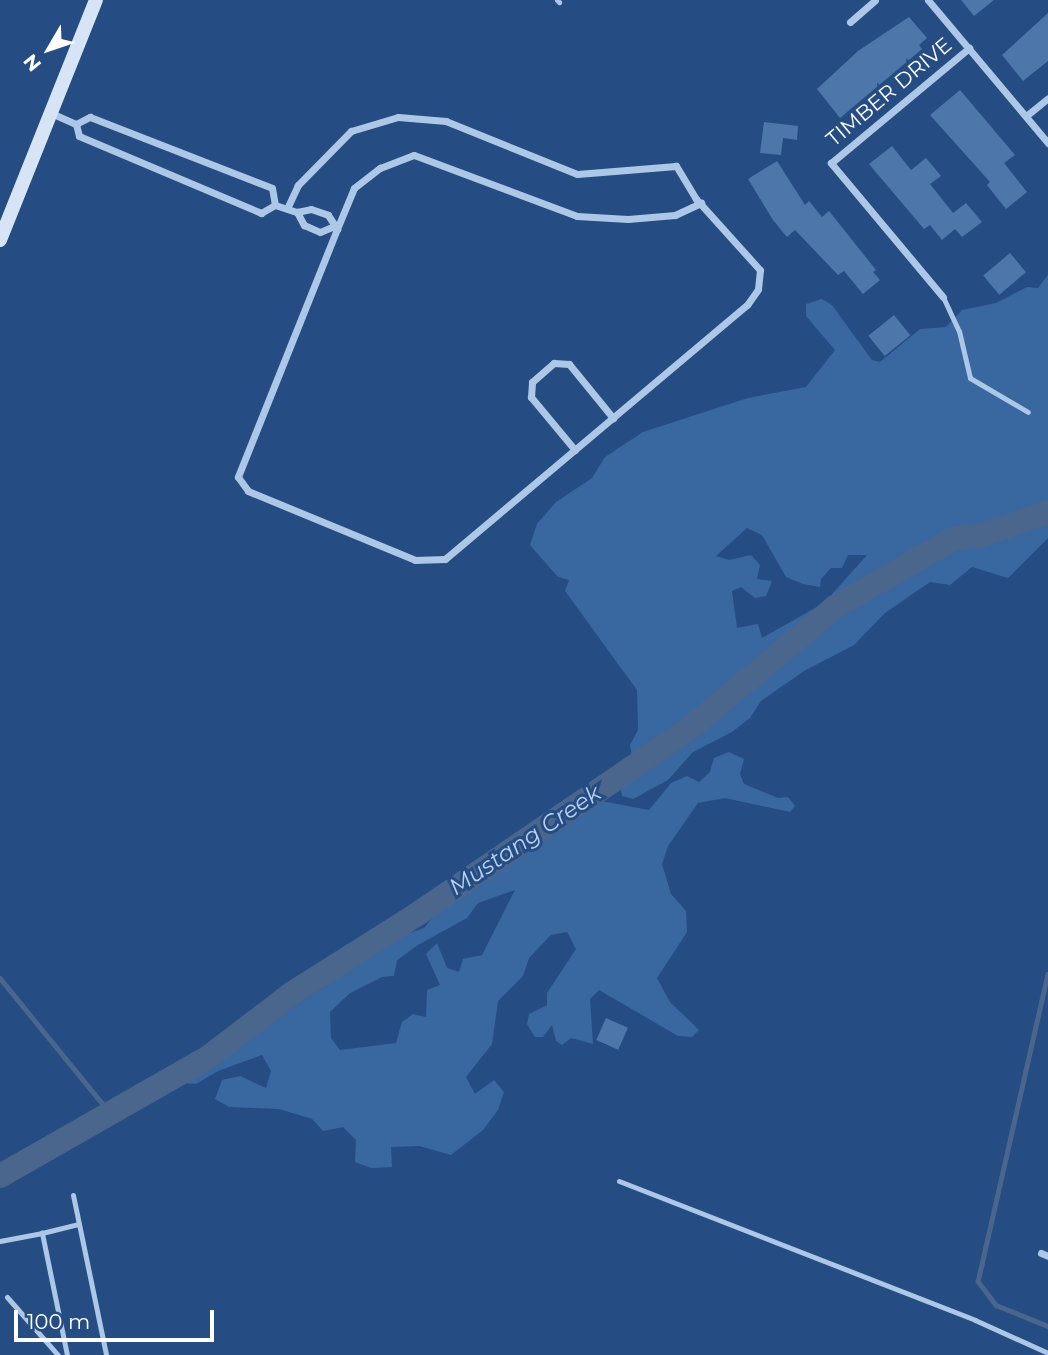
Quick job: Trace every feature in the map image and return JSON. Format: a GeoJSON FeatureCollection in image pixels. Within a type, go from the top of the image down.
{"type":"FeatureCollection","features":[{"type":"Feature","properties":{"kind":"main road"},"geometry":{"type":"LineString","coordinates":[[0,240],[96,0]]}},
{"type":"Feature","properties":{"kind":"street"},"geometry":{"type":"LineString","coordinates":[[850,22],[875,0]]}},
{"type":"Feature","properties":{"kind":"street"},"geometry":{"type":"LineString","coordinates":[[928,0],[1048,143]]}},
{"type":"Feature","properties":{"kind":"street","name":"TIMBER DRIVE"},"geometry":{"type":"LineString","coordinates":[[943,297],[831,163],[968,48]]}},
{"type":"Feature","properties":{"kind":"street"},"geometry":{"type":"LineString","coordinates":[[1026,117],[1048,99]]}},
{"type":"Feature","properties":{"kind":"street"},"geometry":{"type":"LineString","coordinates":[[51,113],[76,124]]}},
{"type":"Feature","properties":{"kind":"street"},"geometry":{"type":"LineString","coordinates":[[76,124],[90,117],[272,188],[275,205]]}},
{"type":"Feature","properties":{"kind":"street"},"geometry":{"type":"LineString","coordinates":[[287,209],[298,185],[351,131],[398,117],[446,121],[577,174],[676,166],[701,203],[760,270],[758,289],[747,305],[445,559],[429,563],[248,491],[237,477],[240,461],[334,228],[354,188],[380,168],[414,155],[577,216],[628,219],[675,215],[701,203]]}},
{"type":"Feature","properties":{"kind":"street"},"geometry":{"type":"LineString","coordinates":[[76,124],[79,136],[261,213],[275,205],[298,212],[311,209],[328,215],[334,228]]}},
{"type":"Feature","properties":{"kind":"street"},"geometry":{"type":"LineString","coordinates":[[298,212],[304,225],[320,232],[334,228]]}},
{"type":"Feature","properties":{"kind":"street"},"geometry":{"type":"LineString","coordinates":[[575,450],[531,397],[532,382],[554,363],[569,365],[613,418]]}},
{"type":"Feature","properties":{"kind":"lane"},"geometry":{"type":"LineString","coordinates":[[943,297],[959,331],[973,383],[1028,412]]}},
{"type":"Feature","properties":{"kind":"lane"},"geometry":{"type":"LineString","coordinates":[[619,1181],[975,1320],[1048,1353]]}},
{"type":"Feature","properties":{"kind":"lane"},"geometry":{"type":"LineString","coordinates":[[73,1195],[106,1355]]}},
{"type":"Feature","properties":{"kind":"lane"},"geometry":{"type":"LineString","coordinates":[[0,1241],[79,1224]]}},
{"type":"Feature","properties":{"kind":"lane"},"geometry":{"type":"LineString","coordinates":[[42,1233],[67,1355]]}},
{"type":"Feature","properties":{"kind":"lane"},"geometry":{"type":"LineString","coordinates":[[6,1297],[58,1355]]}},
{"type":"Feature","properties":{"kind":"shaded area"},"geometry":{"type":"Polygon","coordinates":[[[1048,275],[1048,538],[1008,578],[972,567],[950,585],[930,582],[885,613],[854,645],[804,671],[761,701],[750,718],[732,732],[693,752],[668,780],[633,799],[622,796],[619,780],[634,769],[630,745],[638,730],[637,690],[565,591],[569,580],[558,577],[530,545],[537,524],[556,502],[592,478],[605,457],[643,432],[748,398],[806,387],[835,350],[806,316],[806,304],[822,299],[832,305],[872,360],[880,362],[920,329],[946,327],[962,310],[996,303],[1027,287],[1038,288],[1048,275]],[[747,528],[716,556],[729,560],[751,555],[760,565],[757,579],[772,581],[766,596],[755,598],[741,587],[732,591],[737,628],[758,624],[762,638],[824,603],[867,555],[848,555],[842,568],[831,568],[821,579],[820,587],[803,584],[786,577],[762,535],[747,528]]]}},
{"type":"Feature","properties":{"kind":"shaded area"},"geometry":{"type":"Polygon","coordinates":[[[729,752],[744,759],[740,774],[744,784],[778,798],[788,797],[795,806],[790,812],[725,798],[698,803],[668,846],[662,864],[671,894],[686,911],[687,932],[657,978],[670,1002],[699,1030],[692,1037],[678,1036],[599,990],[590,999],[593,1044],[571,1038],[562,1045],[556,1041],[552,1025],[543,1037],[535,1037],[527,1024],[529,1014],[547,1005],[547,993],[576,949],[567,932],[551,935],[529,958],[523,976],[498,1001],[492,1044],[466,1077],[475,1094],[494,1080],[504,1092],[498,1110],[483,1130],[451,1155],[419,1146],[391,1147],[392,1167],[371,1168],[355,1162],[356,1140],[343,1127],[323,1131],[312,1119],[279,1109],[229,1107],[215,1099],[222,1080],[240,1076],[266,1088],[271,1071],[262,1055],[218,1071],[196,1084],[184,1083],[194,1071],[347,972],[379,944],[424,928],[472,869],[501,843],[534,844],[596,800],[649,810],[671,783],[687,776],[699,782],[710,772],[714,758],[729,752]],[[515,890],[478,903],[467,918],[418,945],[397,960],[394,976],[382,977],[350,993],[330,1012],[331,1038],[340,1050],[396,1043],[402,1022],[413,1014],[426,1017],[427,990],[440,985],[426,954],[437,943],[447,968],[459,972],[463,959],[482,955],[515,890]]]}},
{"type":"Feature","properties":{"kind":"building"},"geometry":{"type":"Polygon","coordinates":[[[961,0],[994,0],[974,16],[961,0]]]}},
{"type":"Feature","properties":{"kind":"building"},"geometry":{"type":"Polygon","coordinates":[[[1048,13],[1048,61],[1023,81],[1002,55],[1048,13]]]}},
{"type":"Feature","properties":{"kind":"building"},"geometry":{"type":"Polygon","coordinates":[[[909,17],[927,38],[919,45],[922,49],[840,118],[817,89],[858,51],[909,17]]]}},
{"type":"Feature","properties":{"kind":"building"},"geometry":{"type":"Polygon","coordinates":[[[960,90],[1015,155],[1004,163],[1027,192],[1006,209],[987,185],[990,182],[930,115],[960,90]]]}},
{"type":"Feature","properties":{"kind":"building"},"geometry":{"type":"Polygon","coordinates":[[[764,122],[798,126],[797,140],[783,138],[781,155],[760,153],[764,122]]]}},
{"type":"Feature","properties":{"kind":"building"},"geometry":{"type":"Polygon","coordinates":[[[892,146],[911,170],[926,158],[941,176],[930,184],[953,213],[966,203],[982,222],[962,237],[955,229],[942,240],[930,225],[924,229],[869,164],[892,146]]]}},
{"type":"Feature","properties":{"kind":"building"},"geometry":{"type":"Polygon","coordinates":[[[777,161],[805,205],[809,201],[822,217],[829,211],[876,270],[873,272],[880,280],[863,294],[844,271],[838,275],[795,230],[787,237],[773,220],[748,179],[777,161]]]}},
{"type":"Feature","properties":{"kind":"building"},"geometry":{"type":"Polygon","coordinates":[[[1010,253],[1026,272],[999,295],[983,275],[1010,253]]]}},
{"type":"Feature","properties":{"kind":"building"},"geometry":{"type":"Polygon","coordinates":[[[894,315],[910,335],[885,356],[868,336],[894,315]]]}},
{"type":"Feature","properties":{"kind":"building"},"geometry":{"type":"Polygon","coordinates":[[[606,1018],[628,1028],[618,1050],[596,1040],[606,1018]]]}},
{"type":"Feature","properties":{"kind":"waterway","name":"Mustang Creek"},"geometry":{"type":"LineString","coordinates":[[0,1176],[210,1056],[291,994],[419,913],[690,728],[835,607],[953,539],[982,535],[1048,512]]}},
{"type":"Feature","properties":{"kind":"waterway"},"geometry":{"type":"LineString","coordinates":[[1048,974],[978,1281],[996,1305],[1048,1326]]}},
{"type":"Feature","properties":{"kind":"waterway"},"geometry":{"type":"LineString","coordinates":[[0,978],[111,1114]]}}]}
